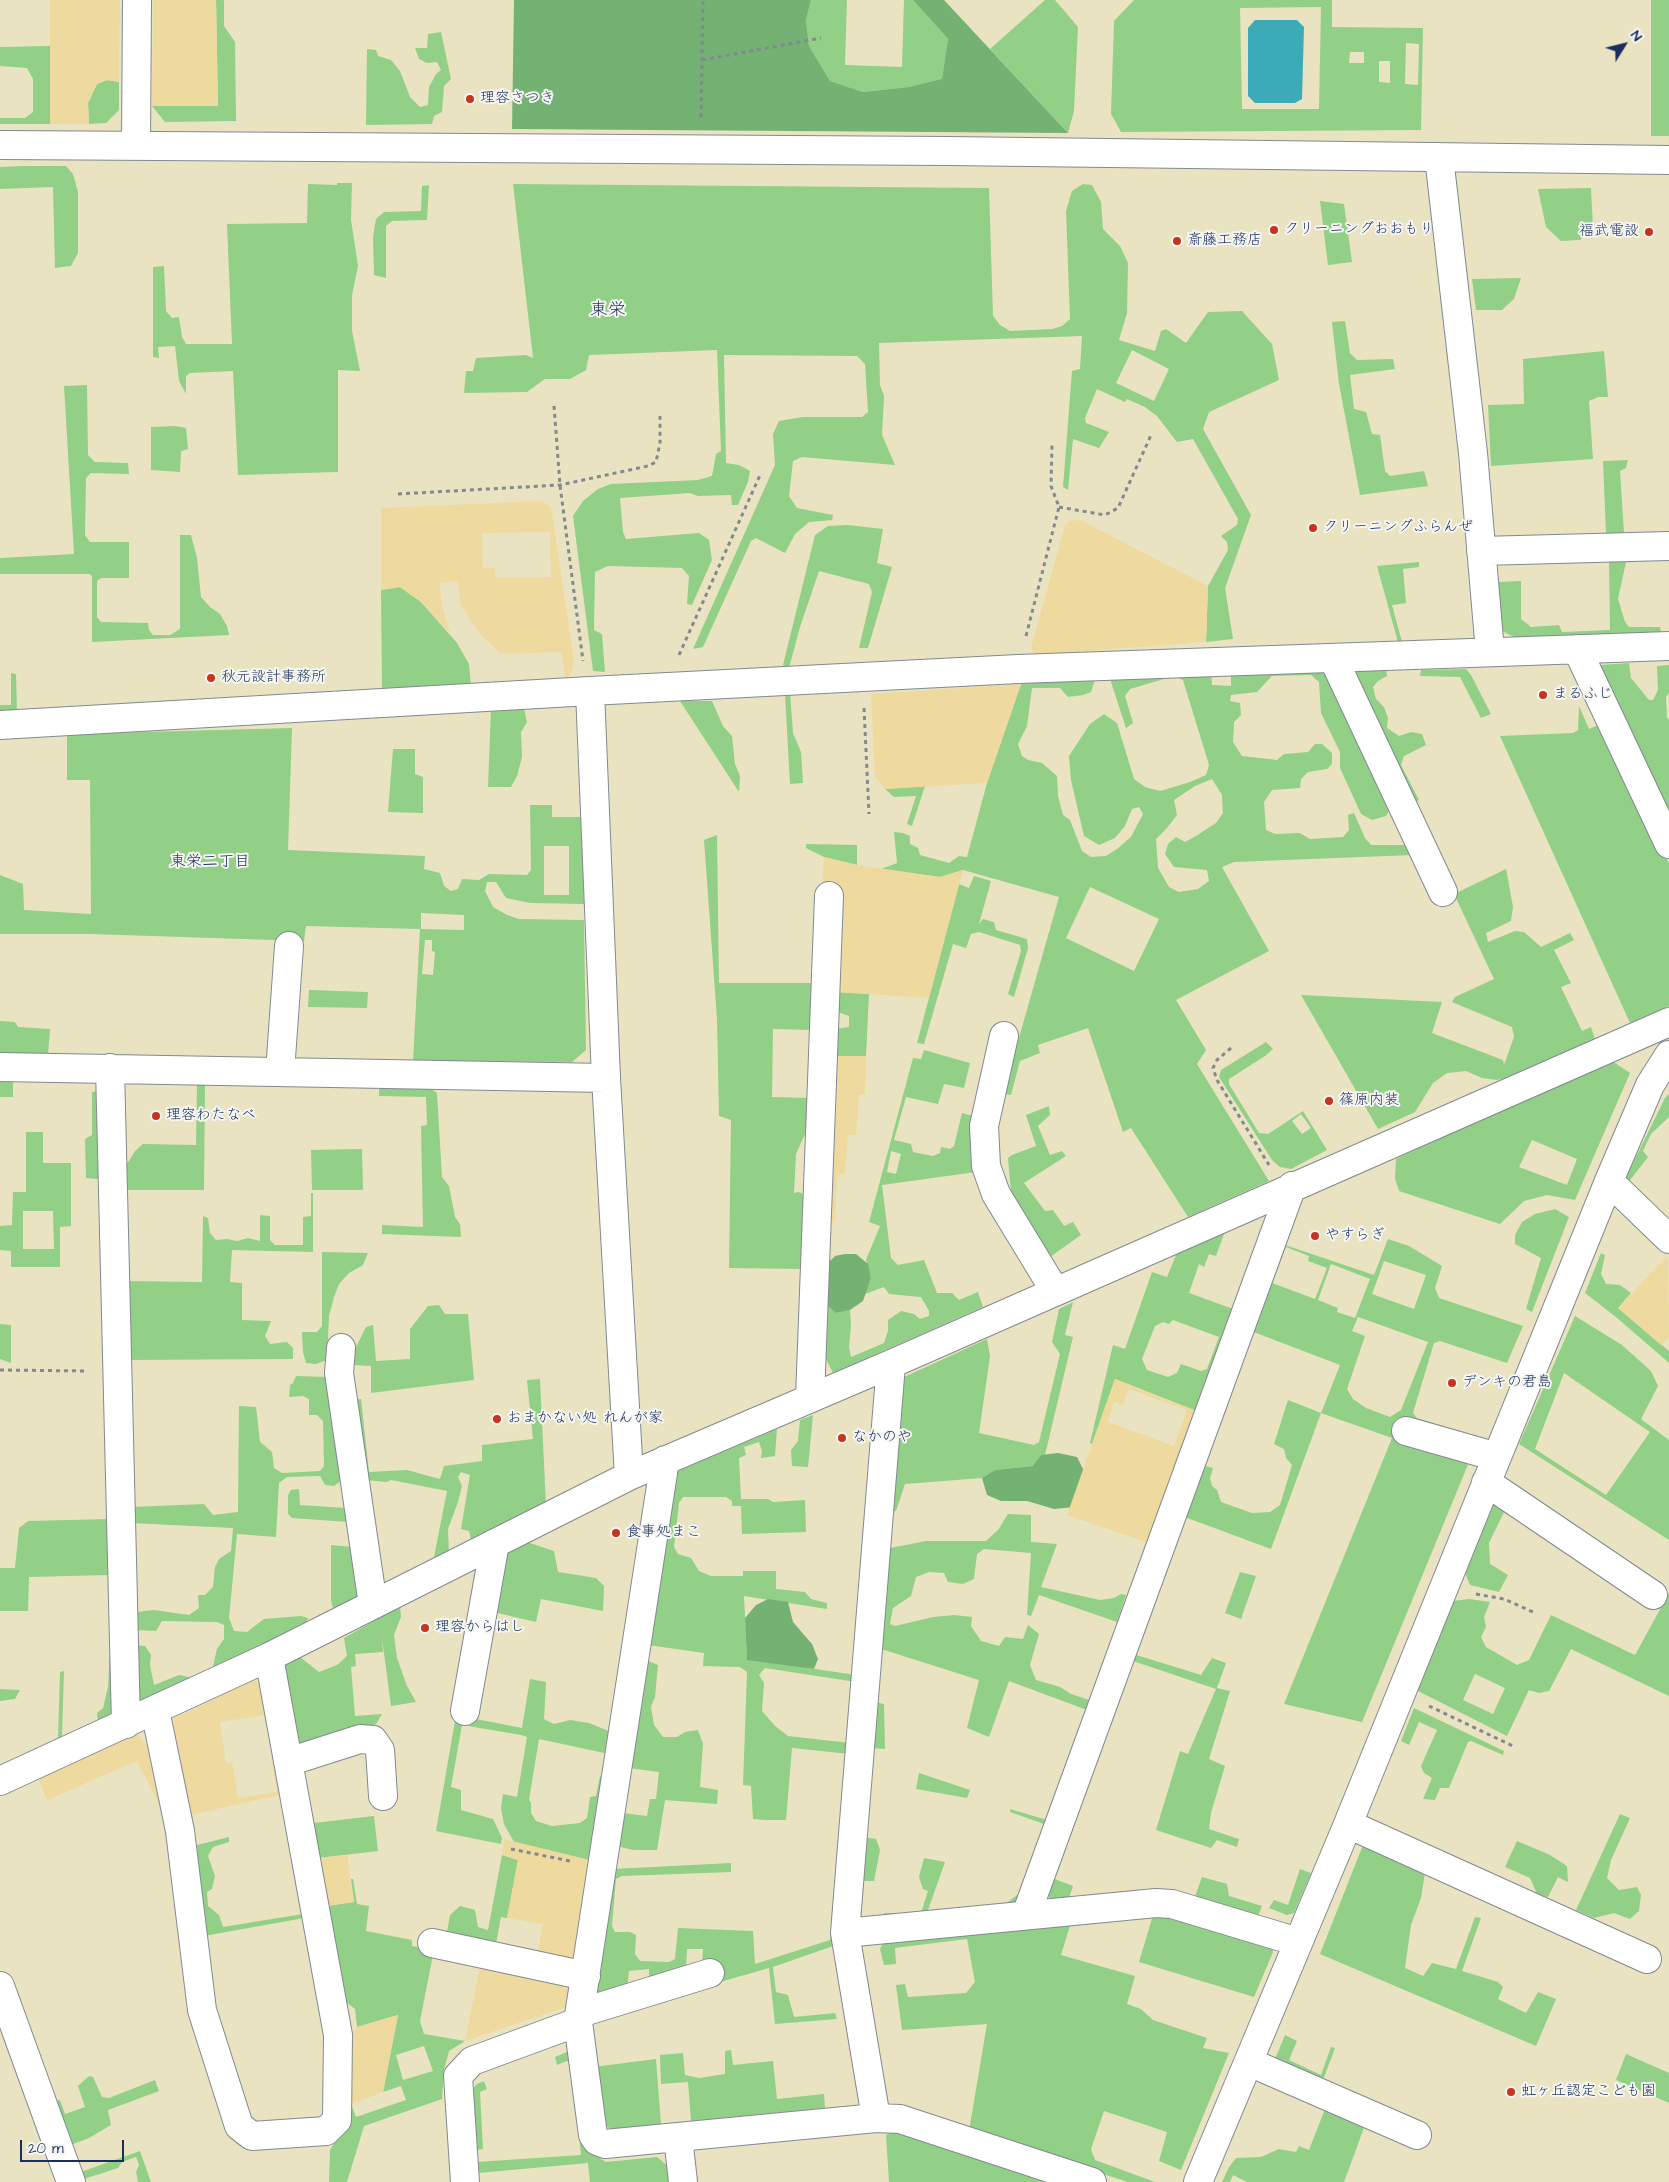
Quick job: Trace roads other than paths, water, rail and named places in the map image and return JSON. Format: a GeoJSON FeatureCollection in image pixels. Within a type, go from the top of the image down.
{"type":"FeatureCollection","features":[{"type":"Feature","properties":{"kind":"street"},"geometry":{"type":"LineString","coordinates":[[136,144],[137,0]]}},
{"type":"Feature","properties":{"kind":"street"},"geometry":{"type":"LineString","coordinates":[[0,145],[136,144],[701,149],[1669,160]]}},
{"type":"Feature","properties":{"kind":"street"},"geometry":{"type":"LineString","coordinates":[[1439,157],[1473,453],[1490,652]]}},
{"type":"Feature","properties":{"kind":"street"},"geometry":{"type":"LineString","coordinates":[[1481,551],[1669,546]]}},
{"type":"Feature","properties":{"kind":"street"},"geometry":{"type":"LineString","coordinates":[[0,725],[588,691],[1018,669],[1669,646]]}},
{"type":"Feature","properties":{"kind":"street"},"geometry":{"type":"LineString","coordinates":[[1577,649],[1669,844]]}},
{"type":"Feature","properties":{"kind":"street"},"geometry":{"type":"LineString","coordinates":[[1332,658],[1442,892]]}},
{"type":"Feature","properties":{"kind":"street"},"geometry":{"type":"LineString","coordinates":[[588,691],[606,1078],[630,1476]]}},
{"type":"Feature","properties":{"kind":"street"},"geometry":{"type":"LineString","coordinates":[[810,1398],[829,896]]}},
{"type":"Feature","properties":{"kind":"street"},"geometry":{"type":"LineString","coordinates":[[280,1072],[289,946]]}},
{"type":"Feature","properties":{"kind":"street"},"geometry":{"type":"LineString","coordinates":[[0,1781],[269,1657],[665,1460],[890,1364],[1669,1022]]}},
{"type":"Feature","properties":{"kind":"street"},"geometry":{"type":"LineString","coordinates":[[1004,1036],[984,1126],[986,1166],[996,1194],[1055,1291]]}},
{"type":"Feature","properties":{"kind":"street"},"geometry":{"type":"LineString","coordinates":[[1198,2182],[1348,1824],[1609,1181],[1650,1085],[1669,1055]]}},
{"type":"Feature","properties":{"kind":"street"},"geometry":{"type":"LineString","coordinates":[[0,1067],[606,1078]]}},
{"type":"Feature","properties":{"kind":"street"},"geometry":{"type":"LineString","coordinates":[[110,1068],[126,1724]]}},
{"type":"Feature","properties":{"kind":"street"},"geometry":{"type":"LineString","coordinates":[[1609,1181],[1669,1239]]}},
{"type":"Feature","properties":{"kind":"street"},"geometry":{"type":"LineString","coordinates":[[1026,1915],[1288,1188]]}},
{"type":"Feature","properties":{"kind":"street"},"geometry":{"type":"LineString","coordinates":[[341,1348],[339,1373],[373,1604]]}},
{"type":"Feature","properties":{"kind":"street"},"geometry":{"type":"LineString","coordinates":[[876,2118],[845,1933],[890,1364]]}},
{"type":"Feature","properties":{"kind":"street"},"geometry":{"type":"LineString","coordinates":[[1406,1431],[1497,1457]]}},
{"type":"Feature","properties":{"kind":"street"},"geometry":{"type":"LineString","coordinates":[[665,1460],[579,2017],[593,2135],[598,2141],[605,2144],[876,2118],[900,2119],[1092,2182]]}},
{"type":"Feature","properties":{"kind":"street"},"geometry":{"type":"LineString","coordinates":[[1486,1482],[1653,1595]]}},
{"type":"Feature","properties":{"kind":"street"},"geometry":{"type":"LineString","coordinates":[[466,1711],[496,1543]]}},
{"type":"Feature","properties":{"kind":"street"},"geometry":{"type":"LineString","coordinates":[[155,1710],[180,1831],[202,2010],[239,2126],[252,2136],[326,2131],[337,2120],[338,2035],[269,1657]]}},
{"type":"Feature","properties":{"kind":"street"},"geometry":{"type":"LineString","coordinates":[[288,1762],[360,1739],[373,1740],[380,1750],[383,1796]]}},
{"type":"Feature","properties":{"kind":"street"},"geometry":{"type":"LineString","coordinates":[[1348,1824],[1647,1959]]}},
{"type":"Feature","properties":{"kind":"street"},"geometry":{"type":"LineString","coordinates":[[845,1933],[1026,1915],[1172,1904],[1298,1942]]}},
{"type":"Feature","properties":{"kind":"street"},"geometry":{"type":"LineString","coordinates":[[432,1943],[586,1976]]}},
{"type":"Feature","properties":{"kind":"street"},"geometry":{"type":"LineString","coordinates":[[465,2182],[458,2076],[472,2061],[579,2017],[710,1972]]}},
{"type":"Feature","properties":{"kind":"street"},"geometry":{"type":"LineString","coordinates":[[0,1986],[71,2182]]}},
{"type":"Feature","properties":{"kind":"street"},"geometry":{"type":"LineString","coordinates":[[1249,2062],[1417,2135]]}},
{"type":"Feature","properties":{"kind":"street"},"geometry":{"type":"LineString","coordinates":[[678,2137],[682,2182]]}},
{"type":"Feature","properties":{"kind":"water"},"geometry":{"type":"Polygon","coordinates":[[[1255,20],[1297,20],[1304,27],[1302,99],[1295,103],[1255,103],[1248,96],[1248,28],[1255,20]]]}},
{"type":"Feature","properties":{"kind":"place","name":"理容さつき"},"geometry":{"type":"Point","coordinates":[470,99]}},
{"type":"Feature","properties":{"kind":"place","name":"クリーニングおおもり"},"geometry":{"type":"Point","coordinates":[1274,230]}},
{"type":"Feature","properties":{"kind":"place","name":"福武電設"},"geometry":{"type":"Point","coordinates":[1649,232]}},
{"type":"Feature","properties":{"kind":"place","name":"斎藤工務店"},"geometry":{"type":"Point","coordinates":[1177,241]}},
{"type":"Feature","properties":{"kind":"place","name":"クリーニングふらんぜ"},"geometry":{"type":"Point","coordinates":[1313,528]}},
{"type":"Feature","properties":{"kind":"place","name":"秋元設計事務所"},"geometry":{"type":"Point","coordinates":[211,678]}},
{"type":"Feature","properties":{"kind":"place","name":"まるふじ"},"geometry":{"type":"Point","coordinates":[1543,695]}},
{"type":"Feature","properties":{"kind":"place","name":"篠原内装"},"geometry":{"type":"Point","coordinates":[1329,1101]}},
{"type":"Feature","properties":{"kind":"place","name":"理容わたなべ"},"geometry":{"type":"Point","coordinates":[156,1116]}},
{"type":"Feature","properties":{"kind":"place","name":"やすらぎ"},"geometry":{"type":"Point","coordinates":[1315,1236]}},
{"type":"Feature","properties":{"kind":"place","name":"デンキの君島"},"geometry":{"type":"Point","coordinates":[1452,1383]}},
{"type":"Feature","properties":{"kind":"place","name":"おまかない処 れんが家"},"geometry":{"type":"Point","coordinates":[497,1419]}},
{"type":"Feature","properties":{"kind":"place","name":"なかのや"},"geometry":{"type":"Point","coordinates":[842,1438]}},
{"type":"Feature","properties":{"kind":"place","name":"食事処まこ"},"geometry":{"type":"Point","coordinates":[616,1533]}},
{"type":"Feature","properties":{"kind":"place","name":"理容からはし"},"geometry":{"type":"Point","coordinates":[425,1628]}},
{"type":"Feature","properties":{"kind":"place","name":"虹ヶ丘認定こども園"},"geometry":{"type":"Point","coordinates":[1511,2092]}},
{"type":"Feature","properties":{"kind":"district","name":"東栄"},"geometry":{"type":"Point","coordinates":[608,311]}},
{"type":"Feature","properties":{"kind":"district","name":"東栄二丁目"},"geometry":{"type":"Point","coordinates":[210,863]}}]}
